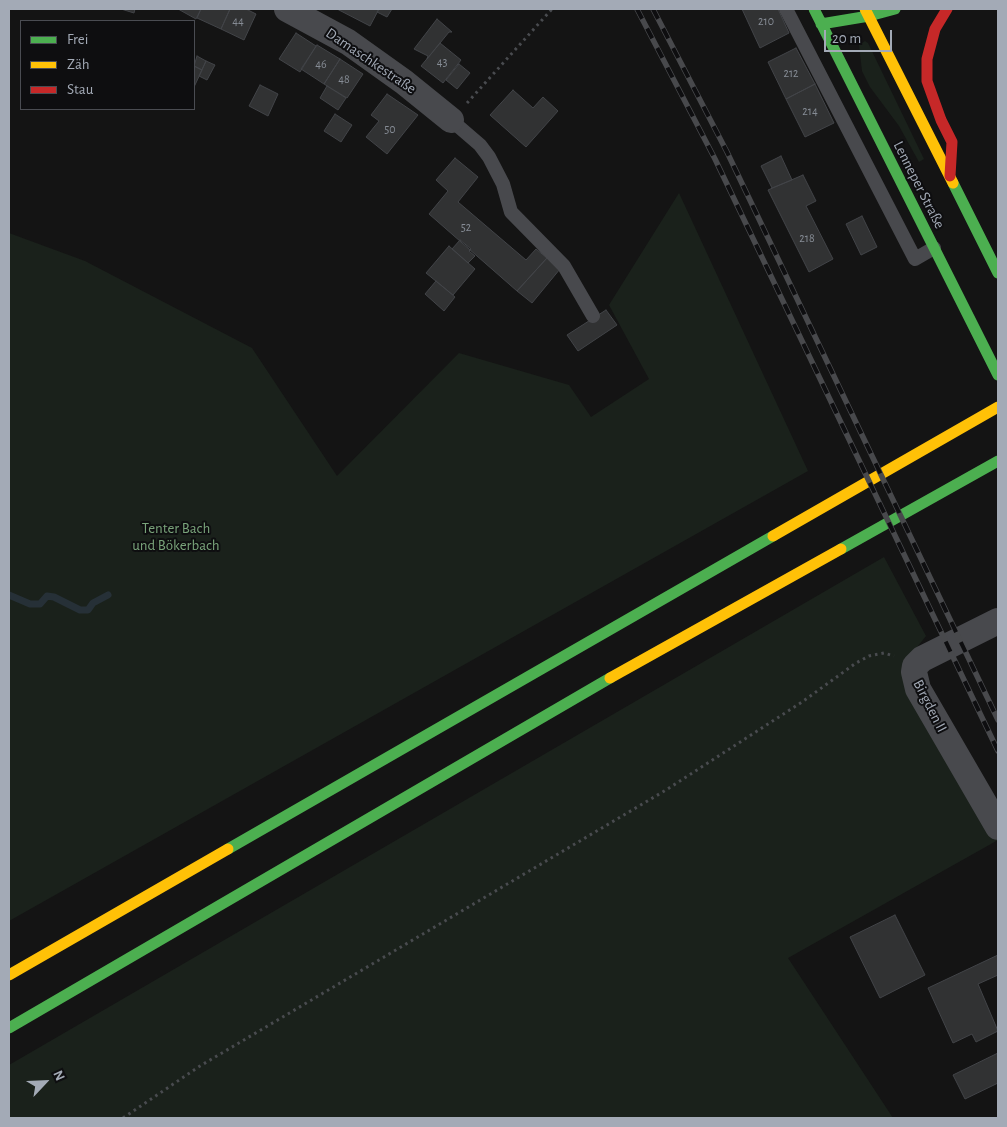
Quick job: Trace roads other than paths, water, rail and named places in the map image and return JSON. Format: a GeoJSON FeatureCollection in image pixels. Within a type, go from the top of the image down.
{"type":"FeatureCollection","features":[{"type":"Feature","properties":{"kind":"main road","name":"Lenneper Straße"},"geometry":{"type":"LineString","coordinates":[[814,9],[998,375]]}},
{"type":"Feature","properties":{"kind":"main road"},"geometry":{"type":"LineString","coordinates":[[821,24],[841,9]]}},
{"type":"Feature","properties":{"kind":"main road"},"geometry":{"type":"LineString","coordinates":[[821,24],[867,12],[895,9]]}},
{"type":"Feature","properties":{"kind":"main road"},"geometry":{"type":"LineString","coordinates":[[947,9],[934,29],[927,59],[928,81],[941,120],[952,142],[950,176]]}},
{"type":"Feature","properties":{"kind":"main road","name":"Lenneper Straße"},"geometry":{"type":"LineString","coordinates":[[867,12],[998,273]]}},
{"type":"Feature","properties":{"kind":"main road"},"geometry":{"type":"LineString","coordinates":[[9,974],[998,407]]}},
{"type":"Feature","properties":{"kind":"main road"},"geometry":{"type":"LineString","coordinates":[[9,1028],[677,640],[998,461]]}},
{"type":"Feature","properties":{"kind":"street","name":"Damaschkestraße"},"geometry":{"type":"LineString","coordinates":[[287,9],[348,42],[404,82],[451,120]]}},
{"type":"Feature","properties":{"kind":"street","name":"Birgden II"},"geometry":{"type":"LineString","coordinates":[[998,621],[926,657],[915,666],[914,676],[918,689],[998,827]]}},
{"type":"Feature","properties":{"kind":"lane"},"geometry":{"type":"LineString","coordinates":[[786,9],[915,259],[934,248]]}},
{"type":"Feature","properties":{"kind":"lane"},"geometry":{"type":"LineString","coordinates":[[451,120],[480,145],[489,157],[503,184],[511,212],[564,266],[593,316]]}},
{"type":"Feature","properties":{"kind":"waterway"},"geometry":{"type":"LineString","coordinates":[[9,595],[30,604],[40,604],[47,596],[54,597],[80,610],[88,610],[93,603],[108,595]]}},
{"type":"Feature","properties":{"kind":"railway"},"geometry":{"type":"LineString","coordinates":[[637,9],[715,159],[998,751]]}},
{"type":"Feature","properties":{"kind":"railway"},"geometry":{"type":"LineString","coordinates":[[653,9],[727,152],[998,720]]}},
{"type":"Feature","properties":{"kind":"park label","name":"Tenter Bach und Bökerbach"},"geometry":{"type":"Point","coordinates":[176,536]}}]}
